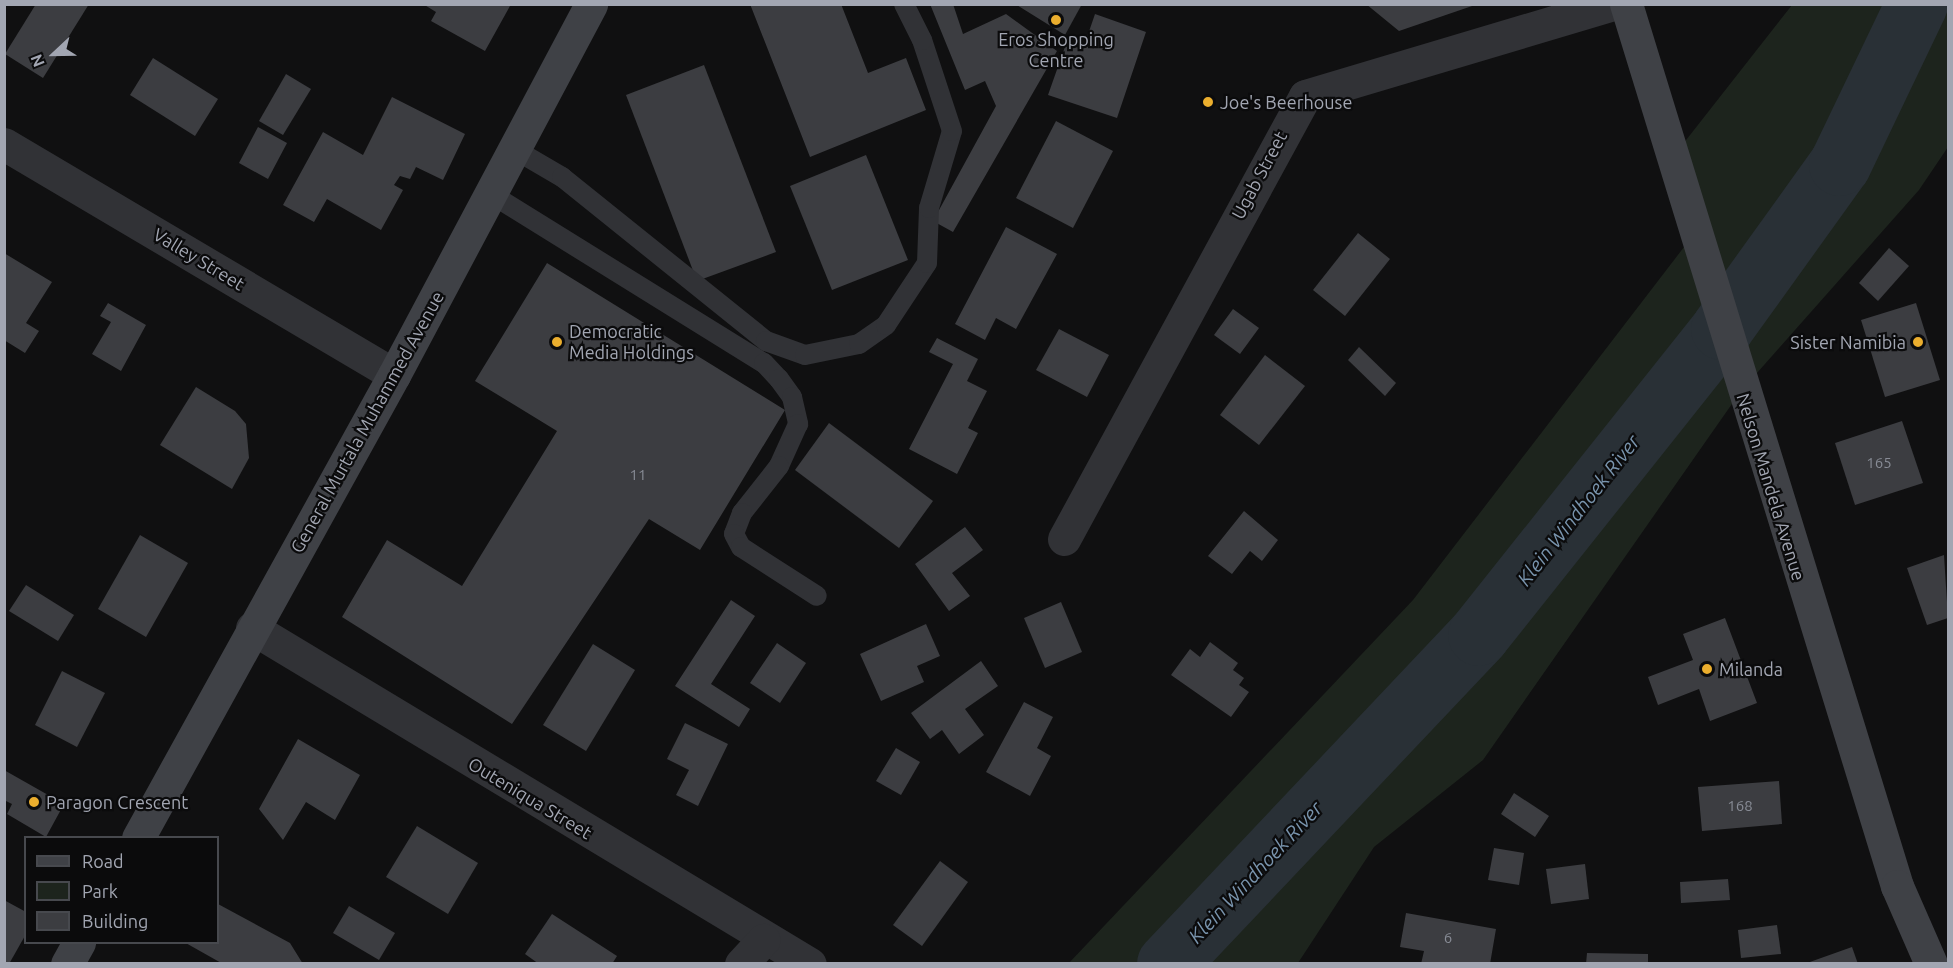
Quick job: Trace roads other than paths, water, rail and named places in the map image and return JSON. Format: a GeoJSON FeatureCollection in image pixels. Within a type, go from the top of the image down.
{"type":"FeatureCollection","features":[{"type":"Feature","properties":{"kind":"main road","name":"General Murtala Muhammed Avenue"},"geometry":{"type":"LineString","coordinates":[[139,836],[394,375],[591,4]]}},
{"type":"Feature","properties":{"kind":"main road","name":"Nelson Mandela Avenue"},"geometry":{"type":"LineString","coordinates":[[1626,4],[1897,886],[1931,963]]}},
{"type":"Feature","properties":{"kind":"main road"},"geometry":{"type":"LineString","coordinates":[[68,963],[78,944]]}},
{"type":"Feature","properties":{"kind":"street","name":"Ugab Street"},"geometry":{"type":"LineString","coordinates":[[1064,539],[1305,96],[1614,4]]}},
{"type":"Feature","properties":{"kind":"street","name":"Valley Street"},"geometry":{"type":"LineString","coordinates":[[4,144],[394,375]]}},
{"type":"Feature","properties":{"kind":"street","name":"Outeniqua Street"},"geometry":{"type":"LineString","coordinates":[[252,628],[763,940],[810,963]]}},
{"type":"Feature","properties":{"kind":"street"},"geometry":{"type":"LineString","coordinates":[[741,963],[763,940]]}},
{"type":"Feature","properties":{"kind":"lane"},"geometry":{"type":"LineString","coordinates":[[514,149],[562,177],[766,341],[804,355],[859,344],[886,325],[927,263],[929,208],[952,131],[922,40],[904,4]]}},
{"type":"Feature","properties":{"kind":"lane"},"geometry":{"type":"LineString","coordinates":[[491,194],[764,363],[779,379],[792,397],[798,424],[779,466],[742,513],[734,534],[741,547],[817,596]]}},
{"type":"Feature","properties":{"kind":"waterway","name":"Klein Windhoek River"},"geometry":{"type":"LineString","coordinates":[[1168,964],[1479,635],[1722,329],[1840,165],[1917,4]]}},
{"type":"Feature","properties":{"kind":"place","name":"Eros Shopping Centre"},"geometry":{"type":"Point","coordinates":[1056,20]}},
{"type":"Feature","properties":{"kind":"place","name":"Joe's Beerhouse"},"geometry":{"type":"Point","coordinates":[1208,102]}},
{"type":"Feature","properties":{"kind":"place","name":"Democratic Media Holdings"},"geometry":{"type":"Point","coordinates":[557,342]}},
{"type":"Feature","properties":{"kind":"place","name":"Sister Namibia"},"geometry":{"type":"Point","coordinates":[1918,342]}},
{"type":"Feature","properties":{"kind":"place","name":"Milanda"},"geometry":{"type":"Point","coordinates":[1707,669]}},
{"type":"Feature","properties":{"kind":"place","name":"Paragon Crescent"},"geometry":{"type":"Point","coordinates":[34,802]}}]}
